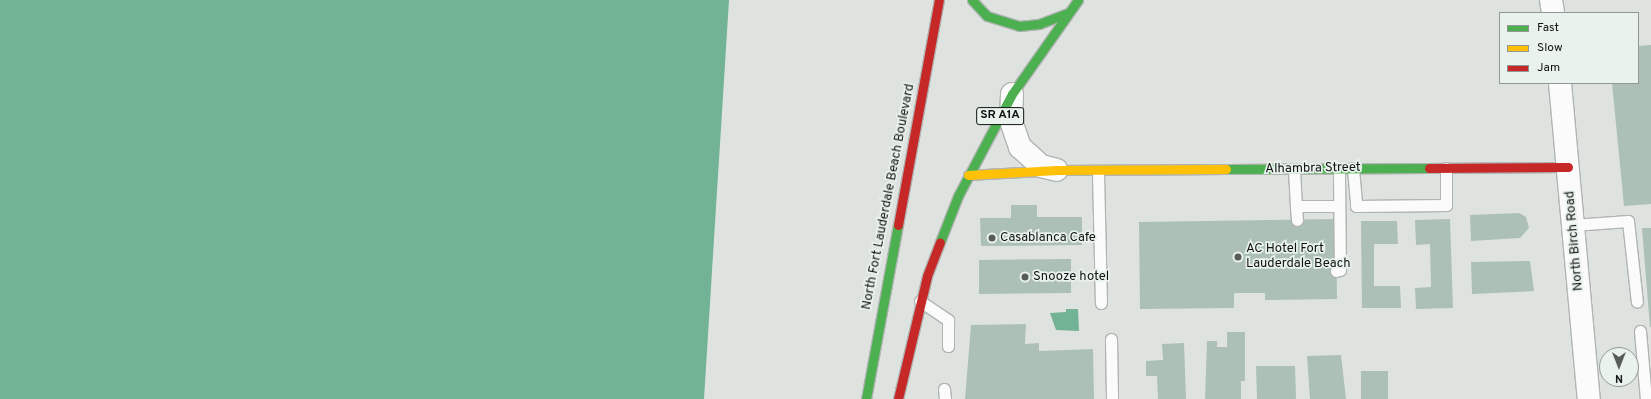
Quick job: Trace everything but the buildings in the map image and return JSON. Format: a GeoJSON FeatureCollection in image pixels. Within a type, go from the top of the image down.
{"type":"FeatureCollection","features":[{"type":"Feature","properties":{"kind":"main road","name":"North Fort Lauderdale Beach Boulevard"},"geometry":{"type":"LineString","coordinates":[[866,399],[939,0]]}},
{"type":"Feature","properties":{"kind":"main road"},"geometry":{"type":"LineString","coordinates":[[972,0],[987,16],[1019,26],[1039,24],[1069,13]]}},
{"type":"Feature","properties":{"kind":"main road","name":"SR A1A"},"geometry":{"type":"LineString","coordinates":[[898,399],[920,301],[939,243],[968,175],[1012,94],[1078,0]]}},
{"type":"Feature","properties":{"kind":"main road","name":"Alhambra Street"},"geometry":{"type":"LineString","coordinates":[[968,175],[1057,170],[1098,172],[1353,168],[1568,167]]}},
{"type":"Feature","properties":{"kind":"street"},"geometry":{"type":"LineString","coordinates":[[1551,0],[1553,12]]}},
{"type":"Feature","properties":{"kind":"street","name":"North Birch Road"},"geometry":{"type":"LineString","coordinates":[[1560,84],[1589,399]]}},
{"type":"Feature","properties":{"kind":"street","name":"Alhambra Street"},"geometry":{"type":"LineString","coordinates":[[1012,94],[1011,121],[1020,147],[1036,162],[1057,170]]}},
{"type":"Feature","properties":{"kind":"lane"},"geometry":{"type":"LineString","coordinates":[[1353,168],[1356,206],[1446,205],[1446,168]]}},
{"type":"Feature","properties":{"kind":"lane"},"geometry":{"type":"LineString","coordinates":[[1294,169],[1297,220]]}},
{"type":"Feature","properties":{"kind":"lane"},"geometry":{"type":"LineString","coordinates":[[1336,271],[1340,270],[1338,243],[1338,169]]}},
{"type":"Feature","properties":{"kind":"lane"},"geometry":{"type":"LineString","coordinates":[[1098,172],[1101,302]]}},
{"type":"Feature","properties":{"kind":"lane"},"geometry":{"type":"LineString","coordinates":[[1296,206],[1339,206]]}},
{"type":"Feature","properties":{"kind":"lane"},"geometry":{"type":"LineString","coordinates":[[1573,225],[1628,221],[1637,302]]}},
{"type":"Feature","properties":{"kind":"lane"},"geometry":{"type":"LineString","coordinates":[[920,301],[948,320],[948,346]]}},
{"type":"Feature","properties":{"kind":"lane"},"geometry":{"type":"LineString","coordinates":[[1640,331],[1646,399]]}},
{"type":"Feature","properties":{"kind":"lane"},"geometry":{"type":"LineString","coordinates":[[1111,339],[1112,399]]}},
{"type":"Feature","properties":{"kind":"shaded area"},"geometry":{"type":"Polygon","coordinates":[[[0,0],[729,0],[704,399],[0,399],[0,0]]]}},
{"type":"Feature","properties":{"kind":"shaded area"},"geometry":{"type":"Polygon","coordinates":[[[1066,309],[1078,309],[1079,331],[1056,330],[1050,313],[1066,312],[1066,309]]]}},
{"type":"Feature","properties":{"kind":"traffic: fast"},"geometry":{"type":"LineString","coordinates":[[972,0],[987,16],[1019,26],[1039,24],[1068,13]]}},
{"type":"Feature","properties":{"kind":"traffic: fast"},"geometry":{"type":"LineString","coordinates":[[940,242],[958,196],[1012,94],[1078,0]]}},
{"type":"Feature","properties":{"kind":"traffic: fast"},"geometry":{"type":"LineString","coordinates":[[1226,169],[1429,168]]}},
{"type":"Feature","properties":{"kind":"traffic: fast"},"geometry":{"type":"LineString","coordinates":[[866,399],[898,225]]}},
{"type":"Feature","properties":{"kind":"traffic: slow"},"geometry":{"type":"LineString","coordinates":[[968,175],[1057,170],[1226,169]]}},
{"type":"Feature","properties":{"kind":"traffic: jam"},"geometry":{"type":"LineString","coordinates":[[898,225],[939,0]]}},
{"type":"Feature","properties":{"kind":"traffic: jam"},"geometry":{"type":"LineString","coordinates":[[1429,168],[1568,167]]}},
{"type":"Feature","properties":{"kind":"traffic: jam"},"geometry":{"type":"LineString","coordinates":[[898,399],[927,276],[940,242]]}},
{"type":"Feature","properties":{"kind":"place","name":"Casablanca Cafe"},"geometry":{"type":"Point","coordinates":[992,238]}},
{"type":"Feature","properties":{"kind":"place","name":"AC Hotel Fort Lauderdale Beach"},"geometry":{"type":"Point","coordinates":[1238,257]}},
{"type":"Feature","properties":{"kind":"place","name":"Snooze hotel"},"geometry":{"type":"Point","coordinates":[1025,277]}}]}
